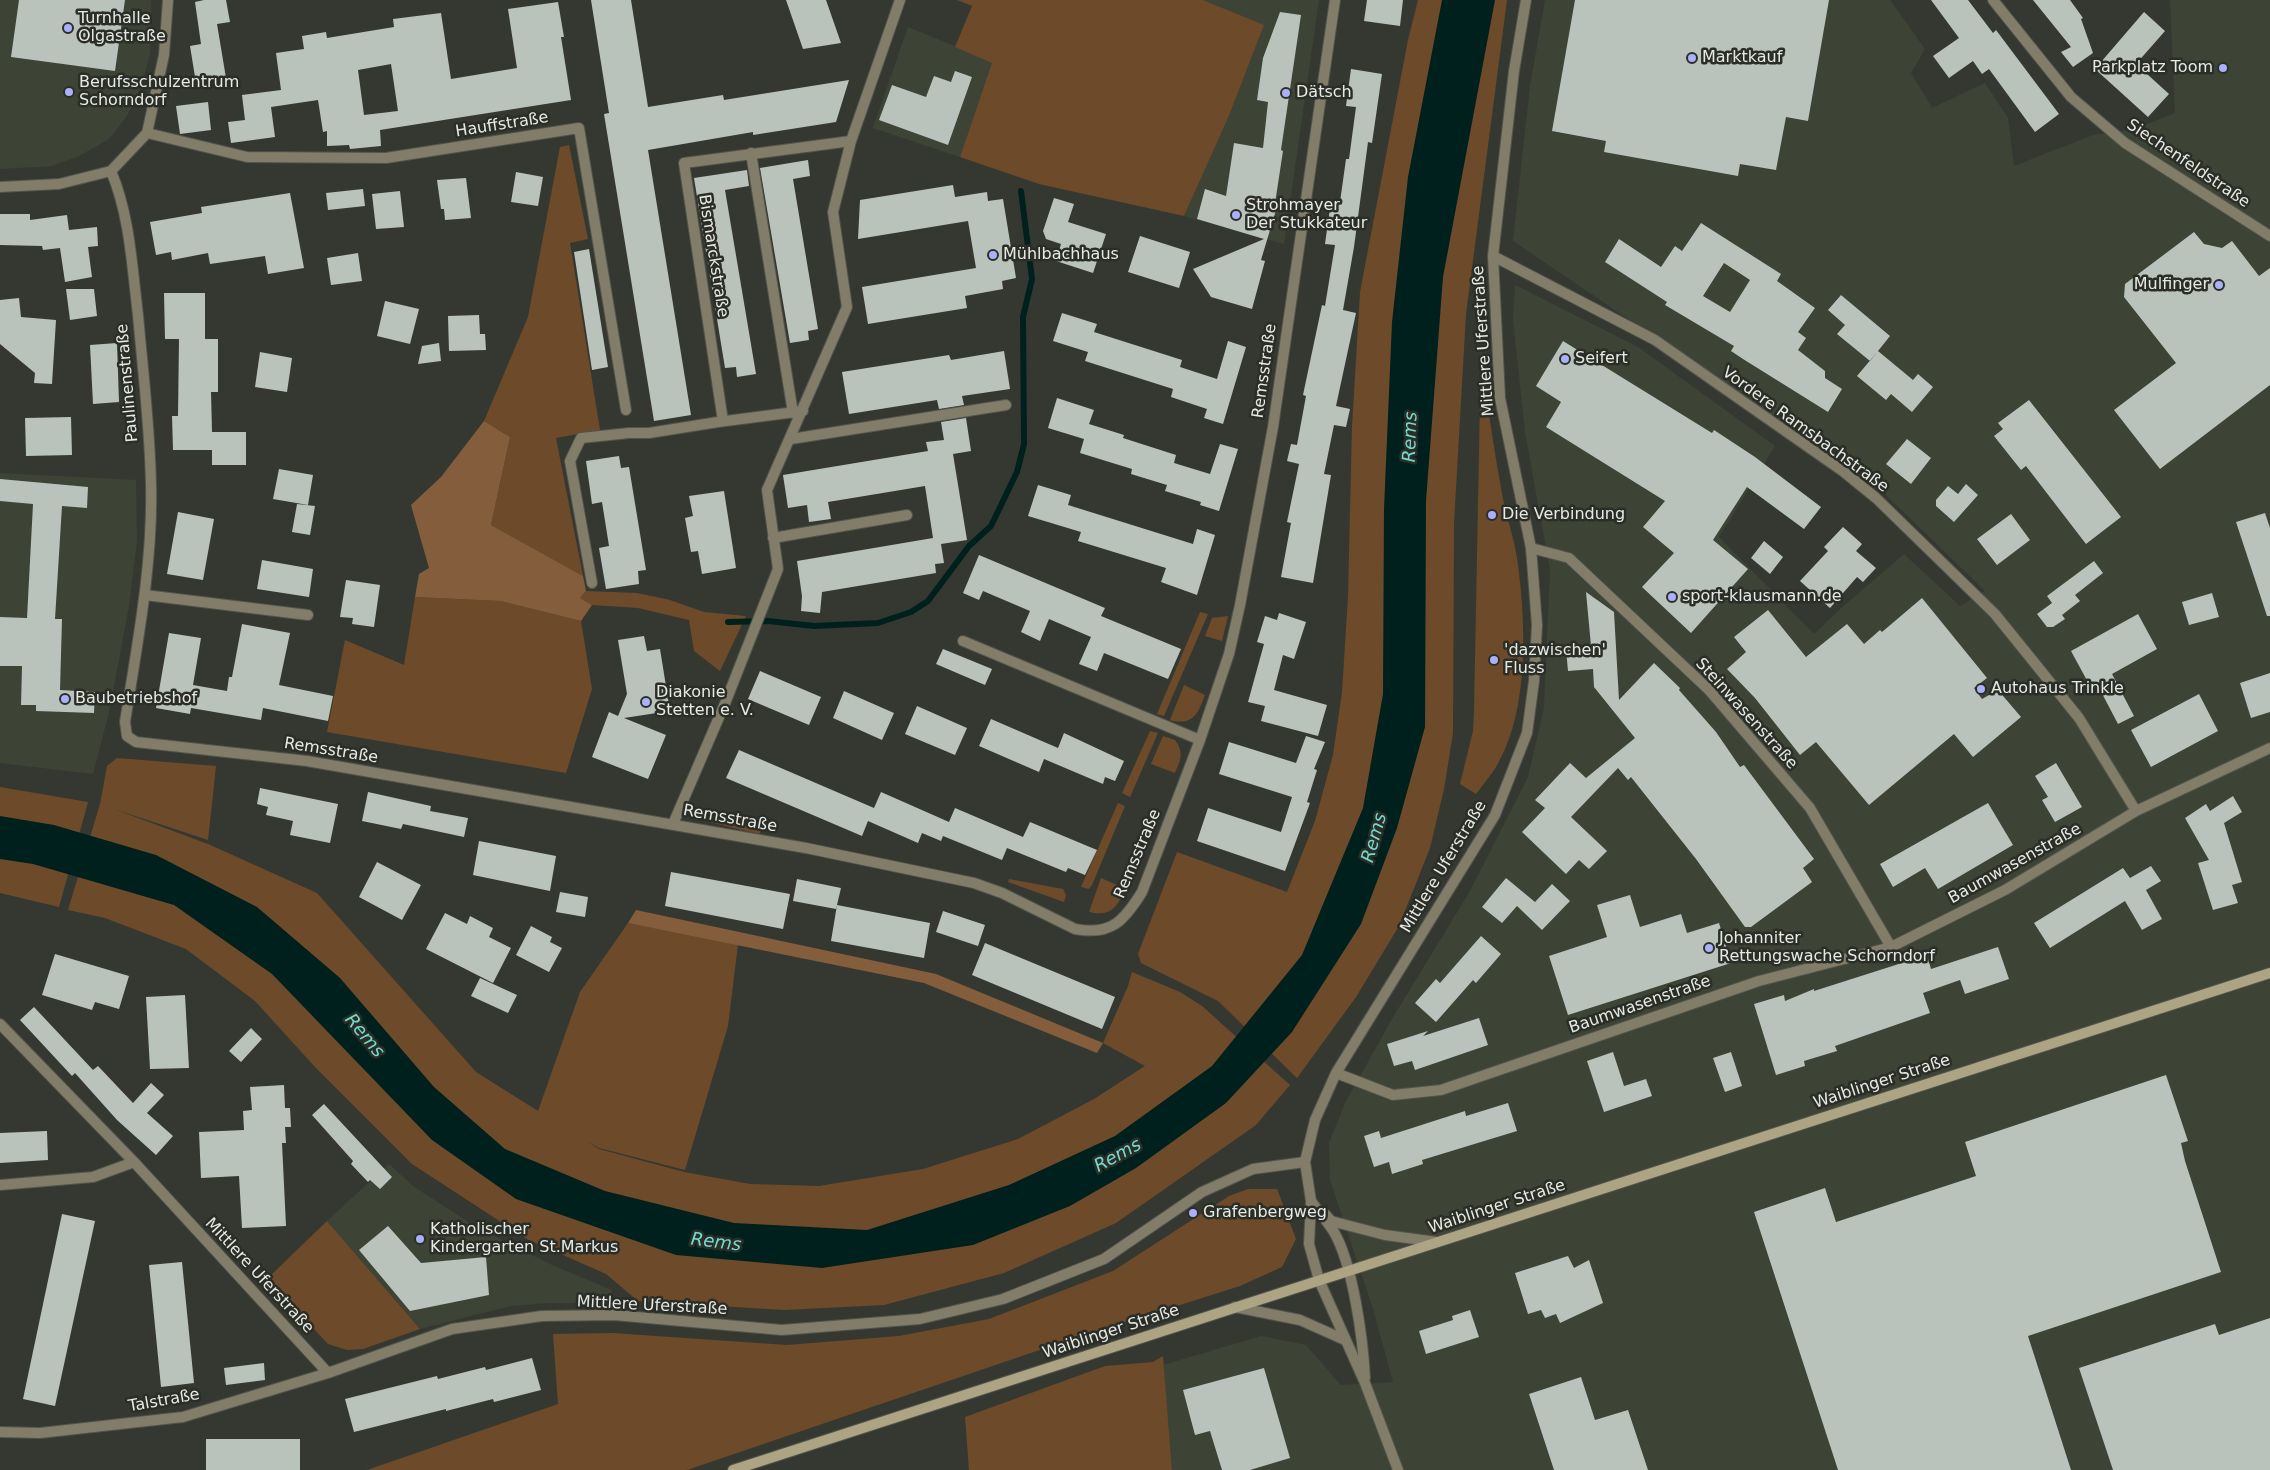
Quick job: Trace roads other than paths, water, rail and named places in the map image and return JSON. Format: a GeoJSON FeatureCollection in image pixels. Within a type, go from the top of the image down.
{"type":"FeatureCollection","features":[{"type":"Feature","properties":{"kind":"main road","name":"Waiblinger Straße"},"geometry":{"type":"LineString","coordinates":[[733,1470],[2270,973]]}},
{"type":"Feature","properties":{"kind":"street"},"geometry":{"type":"LineString","coordinates":[[0,187],[59,184],[111,171],[147,133],[164,55],[168,0]]}},
{"type":"Feature","properties":{"kind":"street"},"geometry":{"type":"LineString","coordinates":[[673,824],[778,569],[767,490],[791,439],[798,412],[847,307],[833,212],[851,142],[900,0]]}},
{"type":"Feature","properties":{"kind":"street","name":"Remsstraße"},"geometry":{"type":"LineString","coordinates":[[127,736],[136,742],[306,761],[806,848],[974,883],[1002,893],[1075,929],[1088,931],[1103,930],[1119,922],[1131,910],[1142,892],[1200,740],[1228,654],[1255,533],[1273,427],[1334,0]]}},
{"type":"Feature","properties":{"kind":"street","name":"Mittlere Uferstraße"},"geometry":{"type":"LineString","coordinates":[[1319,1280],[1309,1244],[1310,1201],[1305,1162],[1314,1120],[1336,1072],[1495,815],[1527,733],[1534,681],[1537,625],[1531,548],[1500,398],[1493,256],[1514,71],[1526,0]]}},
{"type":"Feature","properties":{"kind":"street","name":"Siechenfeldstraße"},"geometry":{"type":"LineString","coordinates":[[1994,0],[2071,96],[2125,143],[2270,236]]}},
{"type":"Feature","properties":{"kind":"street","name":"Hauffstraße"},"geometry":{"type":"LineString","coordinates":[[147,133],[247,157],[386,158],[580,128],[626,410]]}},
{"type":"Feature","properties":{"kind":"street","name":"Bismarckstraße"},"geometry":{"type":"LineString","coordinates":[[723,421],[684,163],[751,153],[851,142]]}},
{"type":"Feature","properties":{"kind":"street"},"geometry":{"type":"LineString","coordinates":[[751,153],[798,412]]}},
{"type":"Feature","properties":{"kind":"street","name":"Paulinenstraße"},"geometry":{"type":"LineString","coordinates":[[111,171],[121,194],[132,264],[147,406],[151,487],[145,595],[126,722],[127,736]]}},
{"type":"Feature","properties":{"kind":"street","name":"Vordere Ramsbachstraße"},"geometry":{"type":"LineString","coordinates":[[1493,256],[1655,340],[1844,472],[1876,498],[1995,614],[2079,718],[2136,811]]}},
{"type":"Feature","properties":{"kind":"street"},"geometry":{"type":"LineString","coordinates":[[791,439],[1006,405]]}},
{"type":"Feature","properties":{"kind":"street"},"geometry":{"type":"LineString","coordinates":[[592,583],[570,461],[581,438],[649,433],[723,421],[798,412]]}},
{"type":"Feature","properties":{"kind":"street"},"geometry":{"type":"LineString","coordinates":[[773,538],[907,515]]}},
{"type":"Feature","properties":{"kind":"street","name":"Steinwasenstraße"},"geometry":{"type":"LineString","coordinates":[[1531,548],[1569,558],[1710,690],[1810,808],[1891,947]]}},
{"type":"Feature","properties":{"kind":"street"},"geometry":{"type":"LineString","coordinates":[[145,595],[308,615]]}},
{"type":"Feature","properties":{"kind":"street"},"geometry":{"type":"LineString","coordinates":[[963,641],[1200,740]]}},
{"type":"Feature","properties":{"kind":"street","name":"Baumwasenstraße"},"geometry":{"type":"LineString","coordinates":[[1336,1072],[1393,1095],[1441,1090],[1759,981],[1891,947],[2005,890],[2136,811],[2270,748]]}},
{"type":"Feature","properties":{"kind":"street","name":"Mittlere Uferstraße"},"geometry":{"type":"LineString","coordinates":[[0,1024],[134,1162],[328,1373],[452,1329],[542,1316],[614,1316],[782,1330],[920,1319],[1003,1299],[1104,1259],[1202,1192],[1253,1169],[1305,1162]]}},
{"type":"Feature","properties":{"kind":"street"},"geometry":{"type":"LineString","coordinates":[[0,1185],[92,1177],[134,1162]]}},
{"type":"Feature","properties":{"kind":"street"},"geometry":{"type":"LineString","coordinates":[[1310,1201],[1331,1221],[1385,1235],[1438,1242]]}},
{"type":"Feature","properties":{"kind":"street"},"geometry":{"type":"LineString","coordinates":[[1310,1201],[1334,1232],[1348,1271],[1363,1346],[1365,1383]]}},
{"type":"Feature","properties":{"kind":"street"},"geometry":{"type":"LineString","coordinates":[[1319,1280],[1365,1383],[1398,1470]]}},
{"type":"Feature","properties":{"kind":"street"},"geometry":{"type":"LineString","coordinates":[[1235,1307],[1300,1320],[1345,1340]]}},
{"type":"Feature","properties":{"kind":"street","name":"Talstraße"},"geometry":{"type":"LineString","coordinates":[[0,1432],[40,1433],[183,1417],[328,1373]]}},
{"type":"Feature","properties":{"kind":"water","name":"Rems"},"geometry":{"type":"Polygon","coordinates":[[[1442,0],[1495,0],[1443,277],[1426,501],[1425,727],[1397,828],[1361,924],[1292,1032],[1226,1103],[1136,1168],[1070,1206],[973,1245],[822,1268],[676,1255],[516,1199],[432,1140],[272,974],[174,905],[33,864],[0,859],[0,816],[54,825],[156,855],[257,907],[340,978],[434,1087],[505,1149],[605,1191],[734,1223],[867,1230],[1009,1185],[1115,1136],[1212,1066],[1302,955],[1363,808],[1383,694],[1384,509],[1392,322],[1408,177],[1442,0]]]}},
{"type":"Feature","properties":{"kind":"waterway"},"geometry":{"type":"LineString","coordinates":[[728,622],[768,621],[814,626],[878,623],[911,612],[928,601],[969,546],[991,526],[1017,472],[1024,444],[1023,317],[1032,279],[1021,191]]}},
{"type":"Feature","properties":{"kind":"place","name":"Turnhalle Olgastraße"},"geometry":{"type":"Point","coordinates":[68,28]}},
{"type":"Feature","properties":{"kind":"place","name":"Marktkauf"},"geometry":{"type":"Point","coordinates":[1692,58]}},
{"type":"Feature","properties":{"kind":"place","name":"Parkplatz Toom"},"geometry":{"type":"Point","coordinates":[2223,68]}},
{"type":"Feature","properties":{"kind":"place","name":"Berufsschulzentrum Schorndorf"},"geometry":{"type":"Point","coordinates":[69,92]}},
{"type":"Feature","properties":{"kind":"place","name":"Dätsch"},"geometry":{"type":"Point","coordinates":[1286,93]}},
{"type":"Feature","properties":{"kind":"place","name":"Strohmayer Der Stukkateur"},"geometry":{"type":"Point","coordinates":[1236,215]}},
{"type":"Feature","properties":{"kind":"place","name":"Mühlbachhaus"},"geometry":{"type":"Point","coordinates":[993,255]}},
{"type":"Feature","properties":{"kind":"place","name":"Mulfinger"},"geometry":{"type":"Point","coordinates":[2219,285]}},
{"type":"Feature","properties":{"kind":"place","name":"Seifert"},"geometry":{"type":"Point","coordinates":[1565,359]}},
{"type":"Feature","properties":{"kind":"place","name":"Die Verbindung"},"geometry":{"type":"Point","coordinates":[1492,515]}},
{"type":"Feature","properties":{"kind":"place","name":"sport-klausmann.de"},"geometry":{"type":"Point","coordinates":[1672,597]}},
{"type":"Feature","properties":{"kind":"place","name":"'dazwischen' Fluss"},"geometry":{"type":"Point","coordinates":[1494,660]}},
{"type":"Feature","properties":{"kind":"place","name":"Autohaus Trinkle"},"geometry":{"type":"Point","coordinates":[1981,689]}},
{"type":"Feature","properties":{"kind":"place","name":"Baubetriebshof"},"geometry":{"type":"Point","coordinates":[65,699]}},
{"type":"Feature","properties":{"kind":"place","name":"Diakonie Stetten e. V."},"geometry":{"type":"Point","coordinates":[646,702]}},
{"type":"Feature","properties":{"kind":"place","name":"Johanniter Rettungswache Schorndorf"},"geometry":{"type":"Point","coordinates":[1709,948]}},
{"type":"Feature","properties":{"kind":"place","name":"Grafenbergweg"},"geometry":{"type":"Point","coordinates":[1193,1213]}},
{"type":"Feature","properties":{"kind":"place","name":"Katholischer Kindergarten St.Markus"},"geometry":{"type":"Point","coordinates":[420,1239]}}]}
